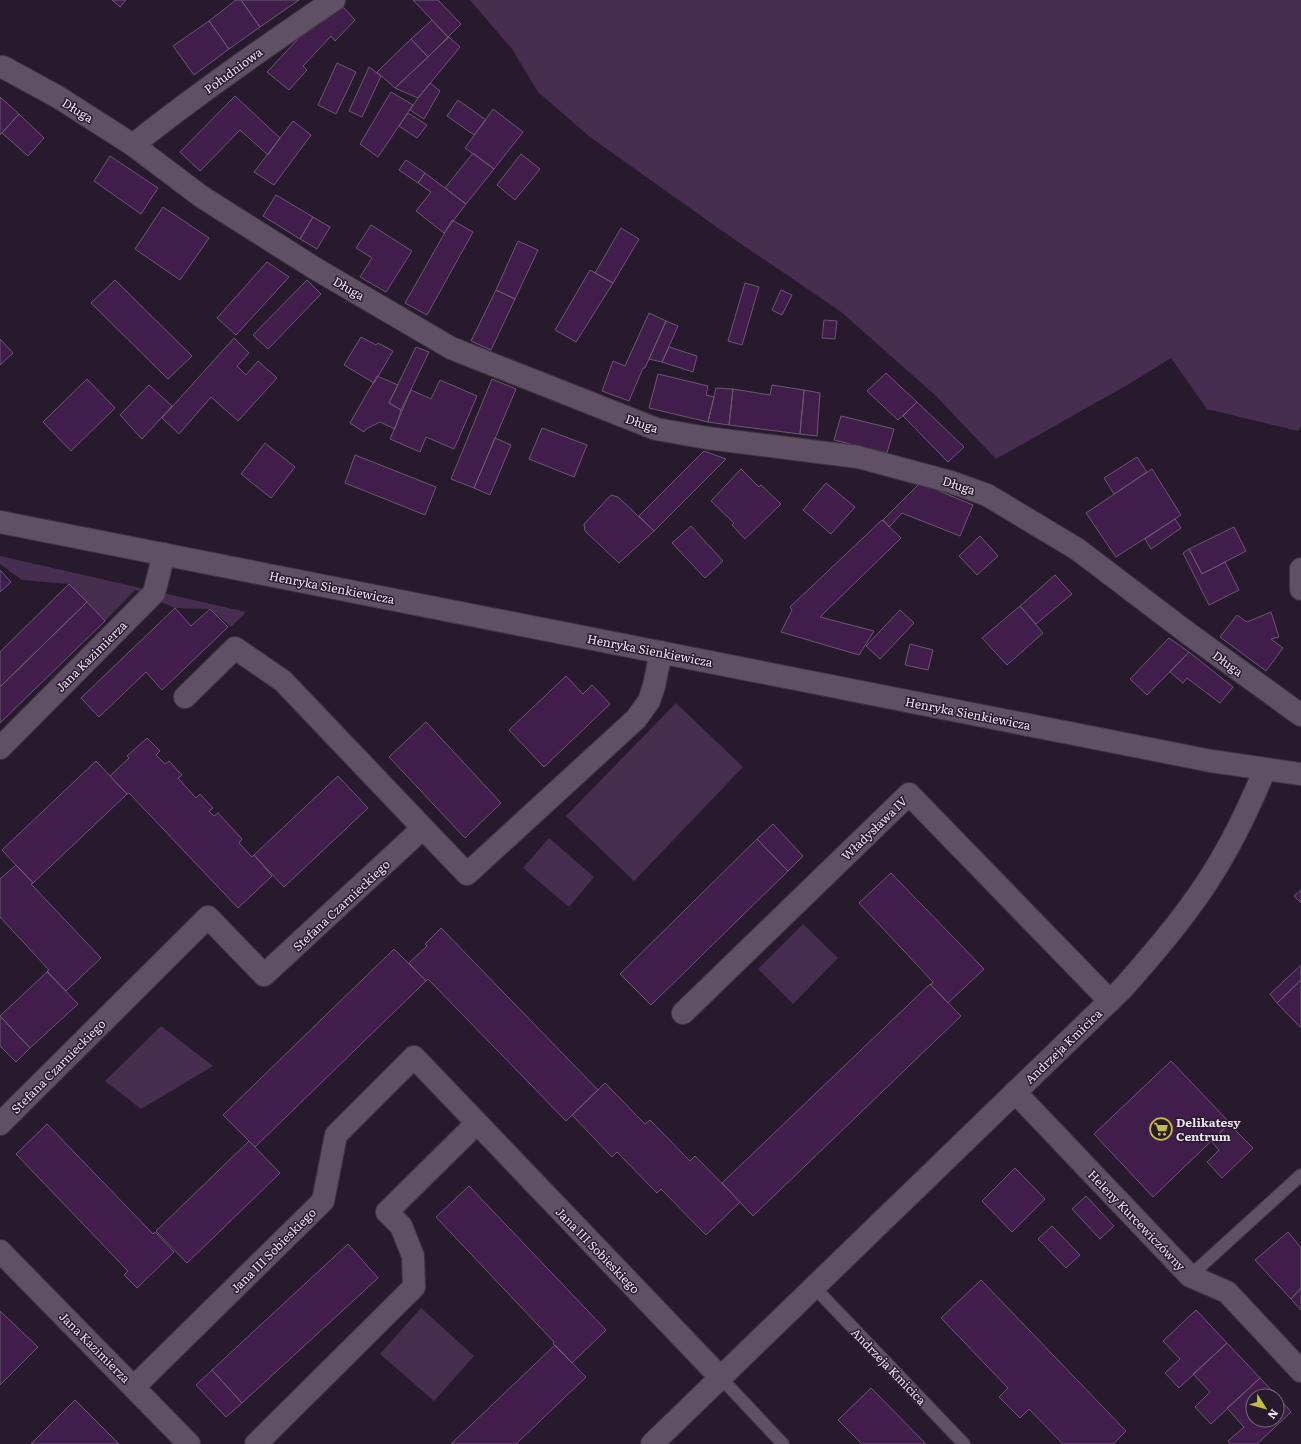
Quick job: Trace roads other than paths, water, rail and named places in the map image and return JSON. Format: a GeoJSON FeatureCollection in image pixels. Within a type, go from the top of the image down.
{"type":"FeatureCollection","features":[{"type":"Feature","properties":{"kind":"street","name":"Południowa"},"geometry":{"type":"LineString","coordinates":[[133,145],[192,99],[263,48],[334,0]]}},
{"type":"Feature","properties":{"kind":"street","name":"Długa"},"geometry":{"type":"LineString","coordinates":[[0,67],[17,74],[58,97],[133,145],[202,197],[316,269],[451,348],[656,430],[858,457],[951,482],[987,495],[1077,549],[1189,634],[1301,716]]}},
{"type":"Feature","properties":{"kind":"street","name":"Henryka Sienkiewicza"},"geometry":{"type":"LineString","coordinates":[[0,522],[1211,761],[1301,774]]}},
{"type":"Feature","properties":{"kind":"street","name":"Jana Kazimierza"},"geometry":{"type":"LineString","coordinates":[[0,748],[154,593],[164,554]]}},
{"type":"Feature","properties":{"kind":"street"},"geometry":{"type":"LineString","coordinates":[[1301,570],[1301,589]]}},
{"type":"Feature","properties":{"kind":"street"},"geometry":{"type":"LineString","coordinates":[[185,697],[235,648],[283,681],[467,874],[636,719],[649,701],[654,686],[661,652]]}},
{"type":"Feature","properties":{"kind":"street","name":"Andrzeja Kmicica"},"geometry":{"type":"LineString","coordinates":[[652,1444],[1123,988],[1153,954],[1190,907],[1239,827],[1265,769]]}},
{"type":"Feature","properties":{"kind":"street","name":"Władysława IV"},"geometry":{"type":"LineString","coordinates":[[683,1013],[909,794],[1110,1001]]}},
{"type":"Feature","properties":{"kind":"street","name":"Stefana Czarnieckiego"},"geometry":{"type":"LineString","coordinates":[[0,1124],[208,917],[264,975],[423,828]]}},
{"type":"Feature","properties":{"kind":"street","name":"Jana III Sobieskiego"},"geometry":{"type":"LineString","coordinates":[[134,1387],[323,1201],[336,1134],[414,1056],[720,1377]]}},
{"type":"Feature","properties":{"kind":"street","name":"Heleny Kurcewiczówny"},"geometry":{"type":"LineString","coordinates":[[1015,1092],[1190,1276],[1227,1292],[1301,1371]]}},
{"type":"Feature","properties":{"kind":"street"},"geometry":{"type":"LineString","coordinates":[[256,1444],[414,1287],[413,1256],[401,1226],[387,1212],[477,1122]]}},
{"type":"Feature","properties":{"kind":"street","name":"Jana Kazimierza"},"geometry":{"type":"LineString","coordinates":[[0,1251],[189,1444]]}},
{"type":"Feature","properties":{"kind":"lane"},"geometry":{"type":"LineString","coordinates":[[1190,1276],[1301,1175]]}},
{"type":"Feature","properties":{"kind":"lane","name":"Andrzeja Kmicica"},"geometry":{"type":"LineString","coordinates":[[814,1287],[964,1444]]}},
{"type":"Feature","properties":{"kind":"lane"},"geometry":{"type":"LineString","coordinates":[[720,1377],[783,1444]]}},
{"type":"Feature","properties":{"kind":"place","name":"Delikatesy Centrum"},"geometry":{"type":"Point","coordinates":[1161,1129]}}]}
